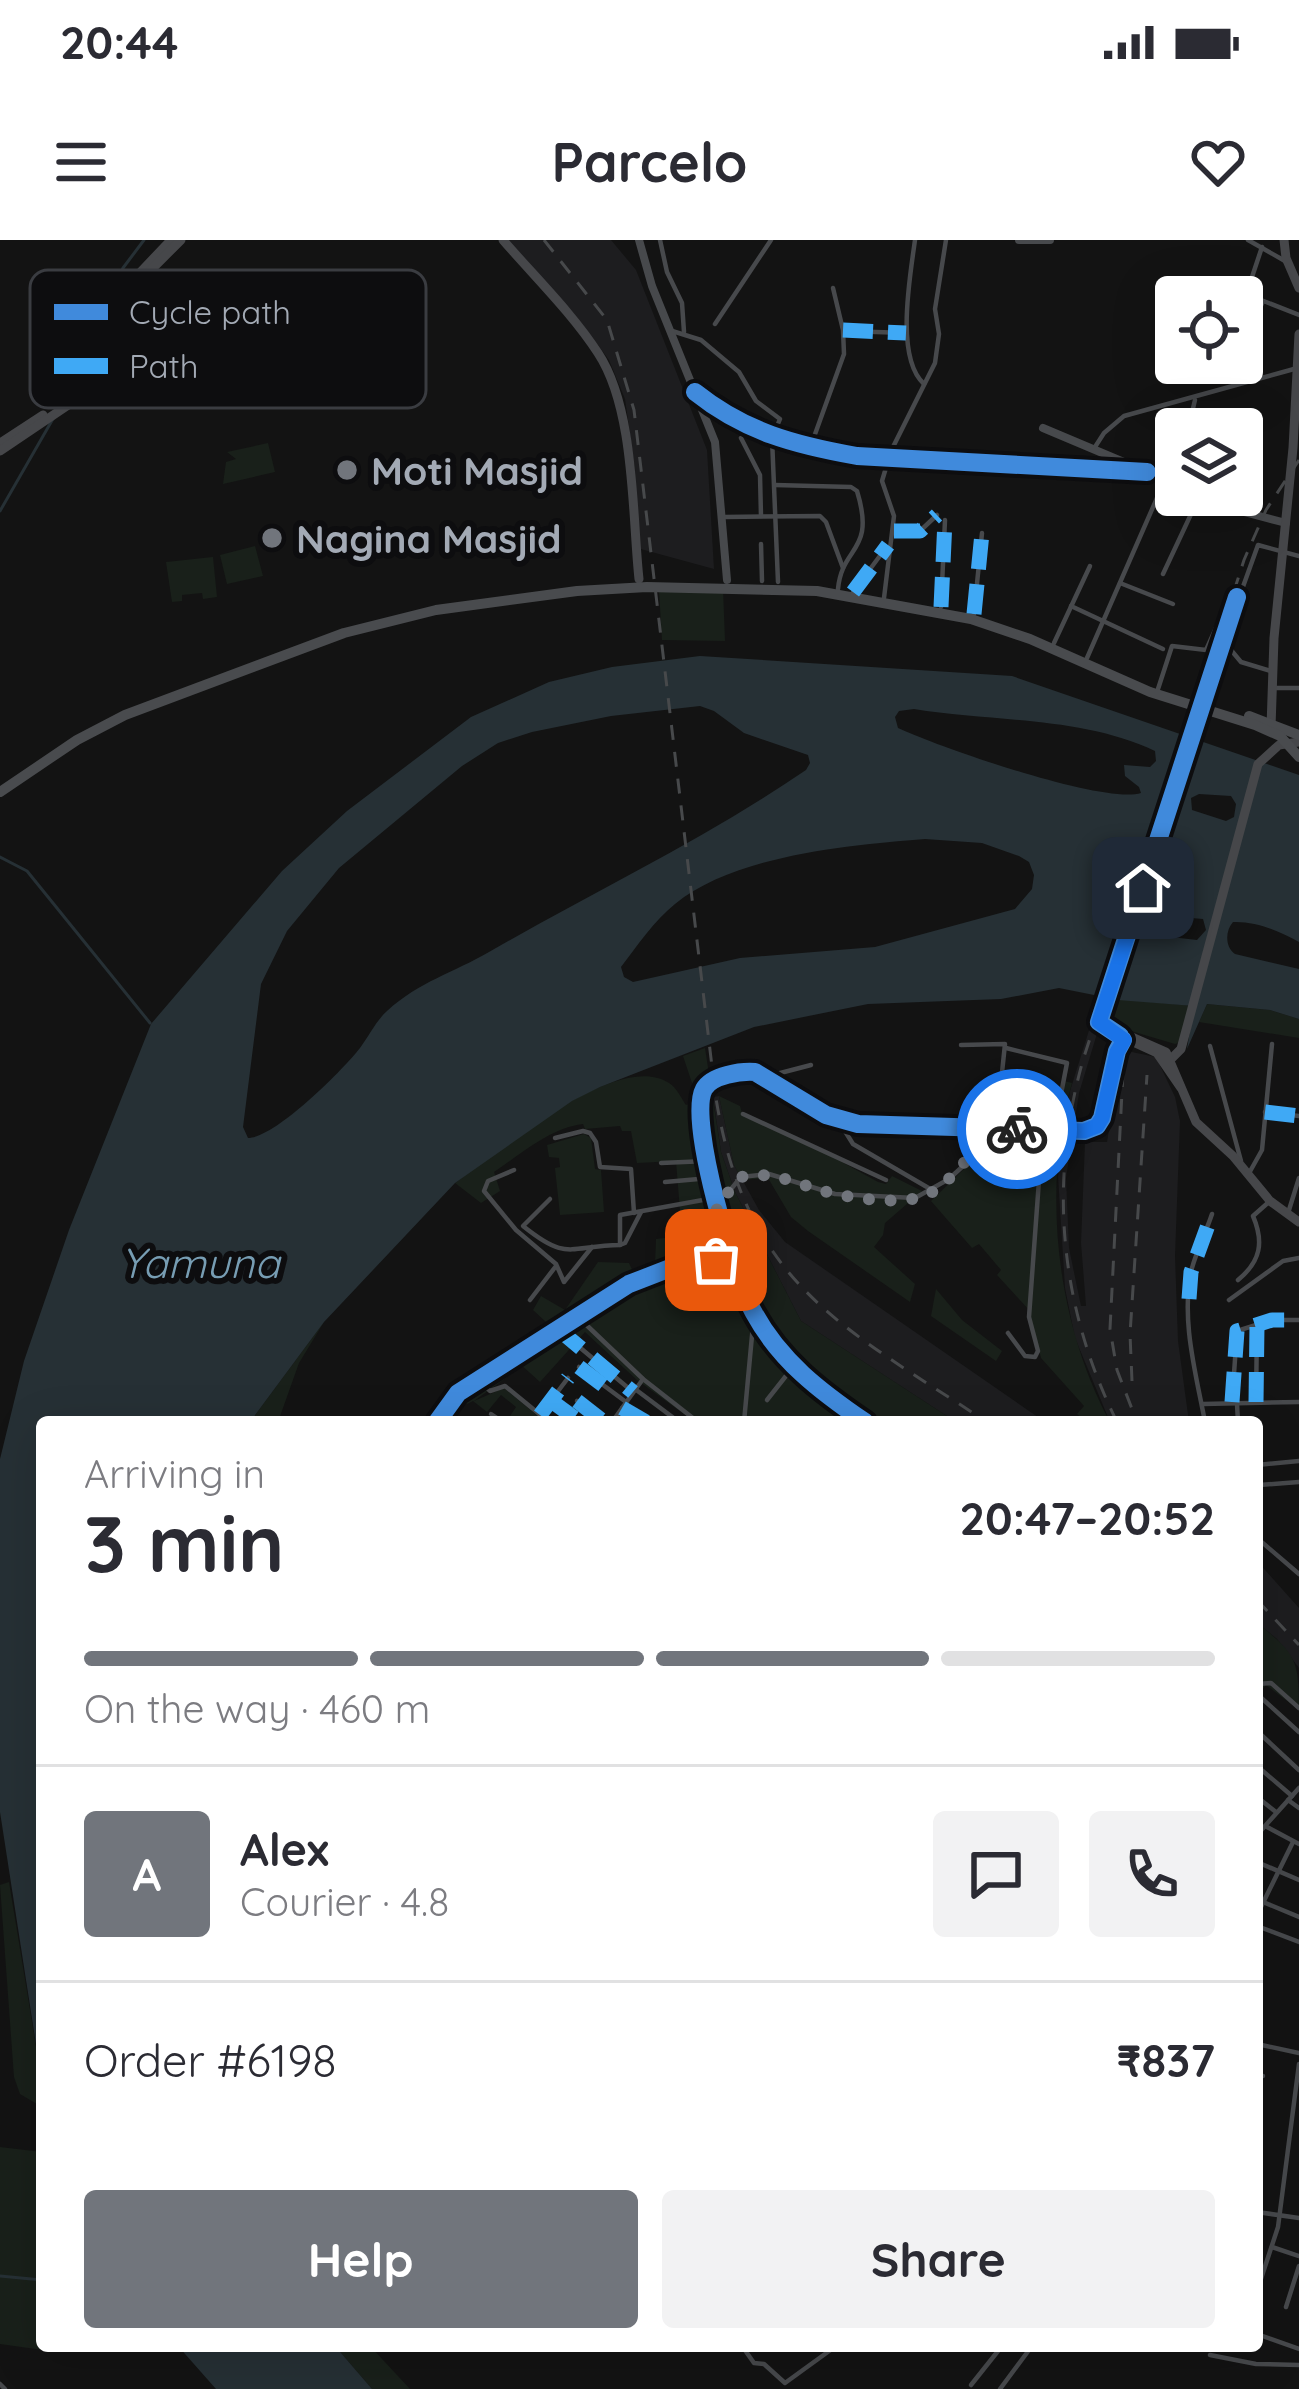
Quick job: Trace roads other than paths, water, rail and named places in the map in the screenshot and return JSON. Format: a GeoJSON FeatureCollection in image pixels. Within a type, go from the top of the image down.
{"type":"FeatureCollection","features":[{"type":"Feature","properties":{"kind":"main road"},"geometry":{"type":"LineString","coordinates":[[144,270],[171,240]]}},
{"type":"Feature","properties":{"kind":"main road"},"geometry":{"type":"LineString","coordinates":[[144,270],[182,240]]}},
{"type":"Feature","properties":{"kind":"main road"},"geometry":{"type":"LineString","coordinates":[[503,240],[598,354],[612,382],[623,425],[639,580]]}},
{"type":"Feature","properties":{"kind":"main road"},"geometry":{"type":"LineString","coordinates":[[1284,240],[1299,288]]}},
{"type":"Feature","properties":{"kind":"main road"},"geometry":{"type":"LineString","coordinates":[[1271,728],[1299,334]]}},
{"type":"Feature","properties":{"kind":"main road"},"geometry":{"type":"LineString","coordinates":[[0,447],[59,408]]}},
{"type":"Feature","properties":{"kind":"main road"},"geometry":{"type":"LineString","coordinates":[[1286,523],[1299,527]]}},
{"type":"Feature","properties":{"kind":"main road"},"geometry":{"type":"LineString","coordinates":[[0,788],[65,739],[115,714],[362,621],[455,600],[639,580],[778,582],[974,614],[1158,689],[1299,738]]}},
{"type":"Feature","properties":{"kind":"main road"},"geometry":{"type":"LineString","coordinates":[[0,788],[124,715],[344,633],[436,610],[620,587],[794,589],[971,619],[1150,692],[1271,728],[1299,757]]}},
{"type":"Feature","properties":{"kind":"main road"},"geometry":{"type":"LineString","coordinates":[[1169,1062],[1181,1049],[1258,764],[1279,745],[1299,738]]}},
{"type":"Feature","properties":{"kind":"main road"},"geometry":{"type":"LineString","coordinates":[[1122,1038],[1148,1046],[1169,1062],[1196,1122],[1270,1201],[1299,1222]]}},
{"type":"Feature","properties":{"kind":"street"},"geometry":{"type":"LineString","coordinates":[[638,240],[716,442],[727,580]]}},
{"type":"Feature","properties":{"kind":"street"},"geometry":{"type":"LineString","coordinates":[[660,240],[667,272],[682,303],[684,333]]}},
{"type":"Feature","properties":{"kind":"street"},"geometry":{"type":"LineString","coordinates":[[715,324],[771,240]]}},
{"type":"Feature","properties":{"kind":"street"},"geometry":{"type":"LineString","coordinates":[[915,240],[906,333],[918,379],[926,385]]}},
{"type":"Feature","properties":{"kind":"street"},"geometry":{"type":"LineString","coordinates":[[853,592],[894,531],[892,505],[882,481],[889,456],[926,385],[939,343],[935,309],[946,240]]}},
{"type":"Feature","properties":{"kind":"street"},"geometry":{"type":"LineString","coordinates":[[1019,240],[1050,240]]}},
{"type":"Feature","properties":{"kind":"street"},"geometry":{"type":"LineString","coordinates":[[1248,240],[1294,268]]}},
{"type":"Feature","properties":{"kind":"street"},"geometry":{"type":"LineString","coordinates":[[1252,276],[1262,247]]}},
{"type":"Feature","properties":{"kind":"street"},"geometry":{"type":"LineString","coordinates":[[810,448],[844,354],[833,288]]}},
{"type":"Feature","properties":{"kind":"street"},"geometry":{"type":"LineString","coordinates":[[1263,301],[1299,315]]}},
{"type":"Feature","properties":{"kind":"street"},"geometry":{"type":"LineString","coordinates":[[669,330],[701,340],[739,372],[756,400],[779,416],[772,438],[778,582]]}},
{"type":"Feature","properties":{"kind":"street"},"geometry":{"type":"LineString","coordinates":[[843,331],[906,333]]}},
{"type":"Feature","properties":{"kind":"street"},"geometry":{"type":"LineString","coordinates":[[1095,447],[1124,416],[1298,367]]}},
{"type":"Feature","properties":{"kind":"street"},"geometry":{"type":"LineString","coordinates":[[695,392],[724,414],[772,438],[810,448],[857,456],[1147,472]]}},
{"type":"Feature","properties":{"kind":"street"},"geometry":{"type":"LineString","coordinates":[[1193,408],[1196,397]]}},
{"type":"Feature","properties":{"kind":"street"},"geometry":{"type":"LineString","coordinates":[[1043,428],[1155,475]]}},
{"type":"Feature","properties":{"kind":"street"},"geometry":{"type":"LineString","coordinates":[[741,438],[760,476],[761,516]]}},
{"type":"Feature","properties":{"kind":"street"},"geometry":{"type":"LineString","coordinates":[[776,484],[857,491],[862,537],[843,568],[838,589]]}},
{"type":"Feature","properties":{"kind":"street"},"geometry":{"type":"LineString","coordinates":[[1087,658],[1155,512]]}},
{"type":"Feature","properties":{"kind":"street"},"geometry":{"type":"LineString","coordinates":[[894,531],[920,531],[938,515]]}},
{"type":"Feature","properties":{"kind":"street"},"geometry":{"type":"LineString","coordinates":[[1163,574],[1192,516]]}},
{"type":"Feature","properties":{"kind":"street"},"geometry":{"type":"LineString","coordinates":[[1259,516],[1286,523]]}},
{"type":"Feature","properties":{"kind":"street"},"geometry":{"type":"LineString","coordinates":[[724,518],[824,518],[843,568]]}},
{"type":"Feature","properties":{"kind":"street"},"geometry":{"type":"LineString","coordinates":[[941,607],[945,520]]}},
{"type":"Feature","properties":{"kind":"street"},"geometry":{"type":"LineString","coordinates":[[974,614],[982,532]]}},
{"type":"Feature","properties":{"kind":"street"},"geometry":{"type":"LineString","coordinates":[[761,544],[762,581]]}},
{"type":"Feature","properties":{"kind":"street"},"geometry":{"type":"LineString","coordinates":[[884,598],[888,545]]}},
{"type":"Feature","properties":{"kind":"street"},"geometry":{"type":"LineString","coordinates":[[1158,689],[1172,646],[1206,650],[1258,545],[1299,556]]}},
{"type":"Feature","properties":{"kind":"street"},"geometry":{"type":"LineString","coordinates":[[1054,643],[1090,566]]}},
{"type":"Feature","properties":{"kind":"street"},"geometry":{"type":"LineString","coordinates":[[1120,583],[1173,604]]}},
{"type":"Feature","properties":{"kind":"street"},"geometry":{"type":"LineString","coordinates":[[857,1416],[793,1367],[754,1314],[713,1198],[707,1161],[706,1086],[743,1072],[765,1077],[838,1120],[883,1127],[1084,1131],[1097,1126],[1122,1038],[1099,1022],[1234,597]]}},
{"type":"Feature","properties":{"kind":"street"},"geometry":{"type":"LineString","coordinates":[[1071,606],[1162,649]]}},
{"type":"Feature","properties":{"kind":"street"},"geometry":{"type":"LineString","coordinates":[[1231,650],[1241,662],[1274,672]]}},
{"type":"Feature","properties":{"kind":"street"},"geometry":{"type":"LineString","coordinates":[[1274,688],[1299,688]]}},
{"type":"Feature","properties":{"kind":"street"},"geometry":{"type":"LineString","coordinates":[[961,1045],[1003,1042],[1004,1129]]}},
{"type":"Feature","properties":{"kind":"street"},"geometry":{"type":"LineString","coordinates":[[1210,1046],[1244,1171],[1260,1157],[1272,1044]]}},
{"type":"Feature","properties":{"kind":"street"},"geometry":{"type":"LineString","coordinates":[[1006,1048],[1067,1063],[1055,1130],[1041,1153],[1029,1317],[1038,1351],[1035,1357],[1025,1356],[1008,1334]]}},
{"type":"Feature","properties":{"kind":"street"},"geometry":{"type":"LineString","coordinates":[[765,1077],[811,1064]]}},
{"type":"Feature","properties":{"kind":"street"},"geometry":{"type":"LineString","coordinates":[[1265,1112],[1299,1116]]}},
{"type":"Feature","properties":{"kind":"street"},"geometry":{"type":"LineString","coordinates":[[743,1114],[886,1180]]}},
{"type":"Feature","properties":{"kind":"street"},"geometry":{"type":"LineString","coordinates":[[838,1120],[853,1144],[934,1190]]}},
{"type":"Feature","properties":{"kind":"street"},"geometry":{"type":"LineString","coordinates":[[716,1207],[741,1177],[759,1174],[844,1195],[910,1198],[934,1190],[1004,1129]]}},
{"type":"Feature","properties":{"kind":"street"},"geometry":{"type":"LineString","coordinates":[[550,1199],[523,1226],[557,1250],[573,1252],[626,1243],[638,1213],[631,1169],[600,1167],[590,1133],[555,1138]]}},
{"type":"Feature","properties":{"kind":"street"},"geometry":{"type":"LineString","coordinates":[[857,1168],[869,1151]]}},
{"type":"Feature","properties":{"kind":"street"},"geometry":{"type":"LineString","coordinates":[[661,1163],[707,1161]]}},
{"type":"Feature","properties":{"kind":"street"},"geometry":{"type":"LineString","coordinates":[[514,1170],[488,1180],[484,1191],[516,1230],[557,1265],[562,1281],[567,1282],[592,1246]]}},
{"type":"Feature","properties":{"kind":"street"},"geometry":{"type":"LineString","coordinates":[[665,1182],[710,1178]]}},
{"type":"Feature","properties":{"kind":"street"},"geometry":{"type":"LineString","coordinates":[[1288,1216],[1299,1178]]}},
{"type":"Feature","properties":{"kind":"street"},"geometry":{"type":"LineString","coordinates":[[620,1245],[619,1216],[713,1198]]}},
{"type":"Feature","properties":{"kind":"street"},"geometry":{"type":"LineString","coordinates":[[1238,1280],[1252,1269],[1262,1237],[1252,1216],[1270,1201]]}},
{"type":"Feature","properties":{"kind":"street"},"geometry":{"type":"LineString","coordinates":[[1204,1416],[1189,1299],[1191,1272],[1212,1214]]}},
{"type":"Feature","properties":{"kind":"street"},"geometry":{"type":"LineString","coordinates":[[441,1416],[458,1393],[645,1276],[686,1263],[731,1257]]}},
{"type":"Feature","properties":{"kind":"street"},"geometry":{"type":"LineString","coordinates":[[1229,1300],[1283,1262],[1299,1258]]}},
{"type":"Feature","properties":{"kind":"street"},"geometry":{"type":"LineString","coordinates":[[530,1300],[557,1265]]}},
{"type":"Feature","properties":{"kind":"street"},"geometry":{"type":"LineString","coordinates":[[745,1416],[754,1314]]}},
{"type":"Feature","properties":{"kind":"street"},"geometry":{"type":"LineString","coordinates":[[577,1316],[690,1416]]}},
{"type":"Feature","properties":{"kind":"street"},"geometry":{"type":"LineString","coordinates":[[1237,1416],[1235,1334],[1257,1325],[1299,1320]]}},
{"type":"Feature","properties":{"kind":"street"},"geometry":{"type":"LineString","coordinates":[[1256,1402],[1257,1325]]}},
{"type":"Feature","properties":{"kind":"street"},"geometry":{"type":"LineString","coordinates":[[558,1329],[671,1416]]}},
{"type":"Feature","properties":{"kind":"street"},"geometry":{"type":"LineString","coordinates":[[579,1367],[638,1416]]}},
{"type":"Feature","properties":{"kind":"street"},"geometry":{"type":"LineString","coordinates":[[767,1400],[793,1367]]}},
{"type":"Feature","properties":{"kind":"street"},"geometry":{"type":"LineString","coordinates":[[540,1414],[568,1378]]}},
{"type":"Feature","properties":{"kind":"street"},"geometry":{"type":"LineString","coordinates":[[614,1416],[644,1379]]}},
{"type":"Feature","properties":{"kind":"street"},"geometry":{"type":"LineString","coordinates":[[479,1380],[490,1391],[505,1386],[542,1416]]}},
{"type":"Feature","properties":{"kind":"street"},"geometry":{"type":"LineString","coordinates":[[550,1400],[572,1416]]}},
{"type":"Feature","properties":{"kind":"street"},"geometry":{"type":"LineString","coordinates":[[577,1401],[599,1416]]}},
{"type":"Feature","properties":{"kind":"street"},"geometry":{"type":"LineString","coordinates":[[1202,1404],[1299,1402]]}},
{"type":"Feature","properties":{"kind":"street"},"geometry":{"type":"LineString","coordinates":[[1263,1464],[1299,1461]]}},
{"type":"Feature","properties":{"kind":"street"},"geometry":{"type":"LineString","coordinates":[[1263,1485],[1299,1482]]}},
{"type":"Feature","properties":{"kind":"street"},"geometry":{"type":"LineString","coordinates":[[1263,1543],[1299,1574]]}},
{"type":"Feature","properties":{"kind":"street"},"geometry":{"type":"LineString","coordinates":[[1263,1685],[1271,1683],[1299,1708]]}},
{"type":"Feature","properties":{"kind":"street"},"geometry":{"type":"LineString","coordinates":[[1263,1692],[1299,1732]]}},
{"type":"Feature","properties":{"kind":"street"},"geometry":{"type":"LineString","coordinates":[[1263,1737],[1299,1770]]}},
{"type":"Feature","properties":{"kind":"street"},"geometry":{"type":"LineString","coordinates":[[1263,1772],[1299,1808]]}},
{"type":"Feature","properties":{"kind":"street"},"geometry":{"type":"LineString","coordinates":[[1263,1827],[1299,1788]]}},
{"type":"Feature","properties":{"kind":"street"},"geometry":{"type":"LineString","coordinates":[[1263,1802],[1276,1813]]}},
{"type":"Feature","properties":{"kind":"street"},"geometry":{"type":"LineString","coordinates":[[1263,1830],[1296,1843],[1263,1902],[1299,1917]]}},
{"type":"Feature","properties":{"kind":"street"},"geometry":{"type":"LineString","coordinates":[[1263,1865],[1299,1880]]}},
{"type":"Feature","properties":{"kind":"street"},"geometry":{"type":"LineString","coordinates":[[1263,1928],[1299,1942]]}},
{"type":"Feature","properties":{"kind":"street"},"geometry":{"type":"LineString","coordinates":[[1263,2045],[1299,2053]]}},
{"type":"Feature","properties":{"kind":"street"},"geometry":{"type":"LineString","coordinates":[[1263,2273],[1280,2215],[1299,2064]]}},
{"type":"Feature","properties":{"kind":"street"},"geometry":{"type":"LineString","coordinates":[[1288,2134],[1299,2136]]}},
{"type":"Feature","properties":{"kind":"street"},"geometry":{"type":"LineString","coordinates":[[1263,2213],[1299,2218]]}},
{"type":"Feature","properties":{"kind":"street"},"geometry":{"type":"LineString","coordinates":[[1272,2247],[1299,2256]]}},
{"type":"Feature","properties":{"kind":"street"},"geometry":{"type":"LineString","coordinates":[[1286,2307],[1299,2266]]}},
{"type":"Feature","properties":{"kind":"street"},"geometry":{"type":"LineString","coordinates":[[1263,2337],[1299,2350]]}},
{"type":"Feature","properties":{"kind":"street"},"geometry":{"type":"LineString","coordinates":[[746,2352],[784,2383],[828,2352]]}},
{"type":"Feature","properties":{"kind":"street"},"geometry":{"type":"LineString","coordinates":[[970,2385],[997,2352]]}},
{"type":"Feature","properties":{"kind":"street"},"geometry":{"type":"LineString","coordinates":[[1000,2389],[1028,2352]]}},
{"type":"Feature","properties":{"kind":"street"},"geometry":{"type":"LineString","coordinates":[[1210,2355],[1256,2364],[1299,2365]]}},
{"type":"Feature","properties":{"kind":"water","name":"Yamuna"},"geometry":{"type":"Polygon","coordinates":[[[700,656],[1012,676],[1299,775],[1299,942],[1242,922],[1233,922],[1227,939],[1235,954],[1299,969],[1299,1019],[1270,1010],[1207,1004],[1187,1049],[1194,1006],[1118,1000],[1104,1023],[1109,998],[1059,988],[1001,999],[868,1004],[754,1027],[572,1101],[455,1183],[324,1322],[254,1416],[36,1416],[36,2044],[0,1812],[0,1459],[24,1361],[69,1230],[151,1024],[282,871],[347,811],[471,717],[549,682],[612,667],[700,656]],[[700,706],[611,716],[498,743],[462,766],[339,868],[287,931],[261,984],[243,1127],[248,1138],[274,1127],[307,1102],[360,1048],[383,1015],[412,992],[689,842],[768,795],[810,763],[808,755],[744,733],[700,706]],[[899,711],[895,717],[898,728],[983,760],[1093,791],[1141,793],[1125,776],[1124,765],[1150,767],[1156,761],[1155,751],[1098,731],[899,711]],[[1231,796],[1191,798],[1192,810],[1226,821],[1234,817],[1236,804],[1231,796]],[[925,839],[794,855],[700,887],[653,926],[621,967],[624,977],[633,982],[740,958],[875,947],[1015,909],[1032,889],[1029,862],[1019,856],[982,843],[925,839]],[[1156,915],[1152,927],[1171,937],[1197,940],[1206,930],[1203,919],[1156,915]]]}},
{"type":"Feature","properties":{"kind":"water"},"geometry":{"type":"Polygon","coordinates":[[[183,2352],[340,2352],[372,2389],[216,2389],[183,2352]]]}},
{"type":"Feature","properties":{"kind":"waterway"},"geometry":{"type":"LineString","coordinates":[[122,270],[144,240]]}},
{"type":"Feature","properties":{"kind":"waterway"},"geometry":{"type":"LineString","coordinates":[[0,511],[54,417]]}},
{"type":"Feature","properties":{"kind":"waterway"},"geometry":{"type":"LineString","coordinates":[[0,857],[27,871],[150,1023]]}},
{"type":"Feature","properties":{"kind":"waterway"},"geometry":{"type":"LineString","coordinates":[[0,2276],[36,2279]]}},
{"type":"Feature","properties":{"kind":"railway"},"geometry":{"type":"LineString","coordinates":[[544,240],[607,320],[634,410],[715,1092],[729,1157],[749,1210],[775,1254],[806,1292],[886,1356],[978,1416]]}},
{"type":"Feature","properties":{"kind":"railway"},"geometry":{"type":"LineString","coordinates":[[1114,1416],[1098,1379],[1072,1290],[1063,1199],[1072,1106],[1244,560],[1266,510],[1299,460]]}},
{"type":"Feature","properties":{"kind":"railway"},"geometry":{"type":"LineString","coordinates":[[1123,1072],[1110,1329],[1117,1370],[1135,1416]]}},
{"type":"Feature","properties":{"kind":"railway"},"geometry":{"type":"LineString","coordinates":[[1132,1381],[1130,1334],[1147,1075]]}},
{"type":"Feature","properties":{"kind":"railway"},"geometry":{"type":"LineString","coordinates":[[1263,1606],[1299,1645]]}},
{"type":"Feature","properties":{"kind":"place","name":"Moti Masjid"},"geometry":{"type":"Point","coordinates":[347,470]}},
{"type":"Feature","properties":{"kind":"place","name":"Nagina Masjid"},"geometry":{"type":"Point","coordinates":[272,538]}}]}
